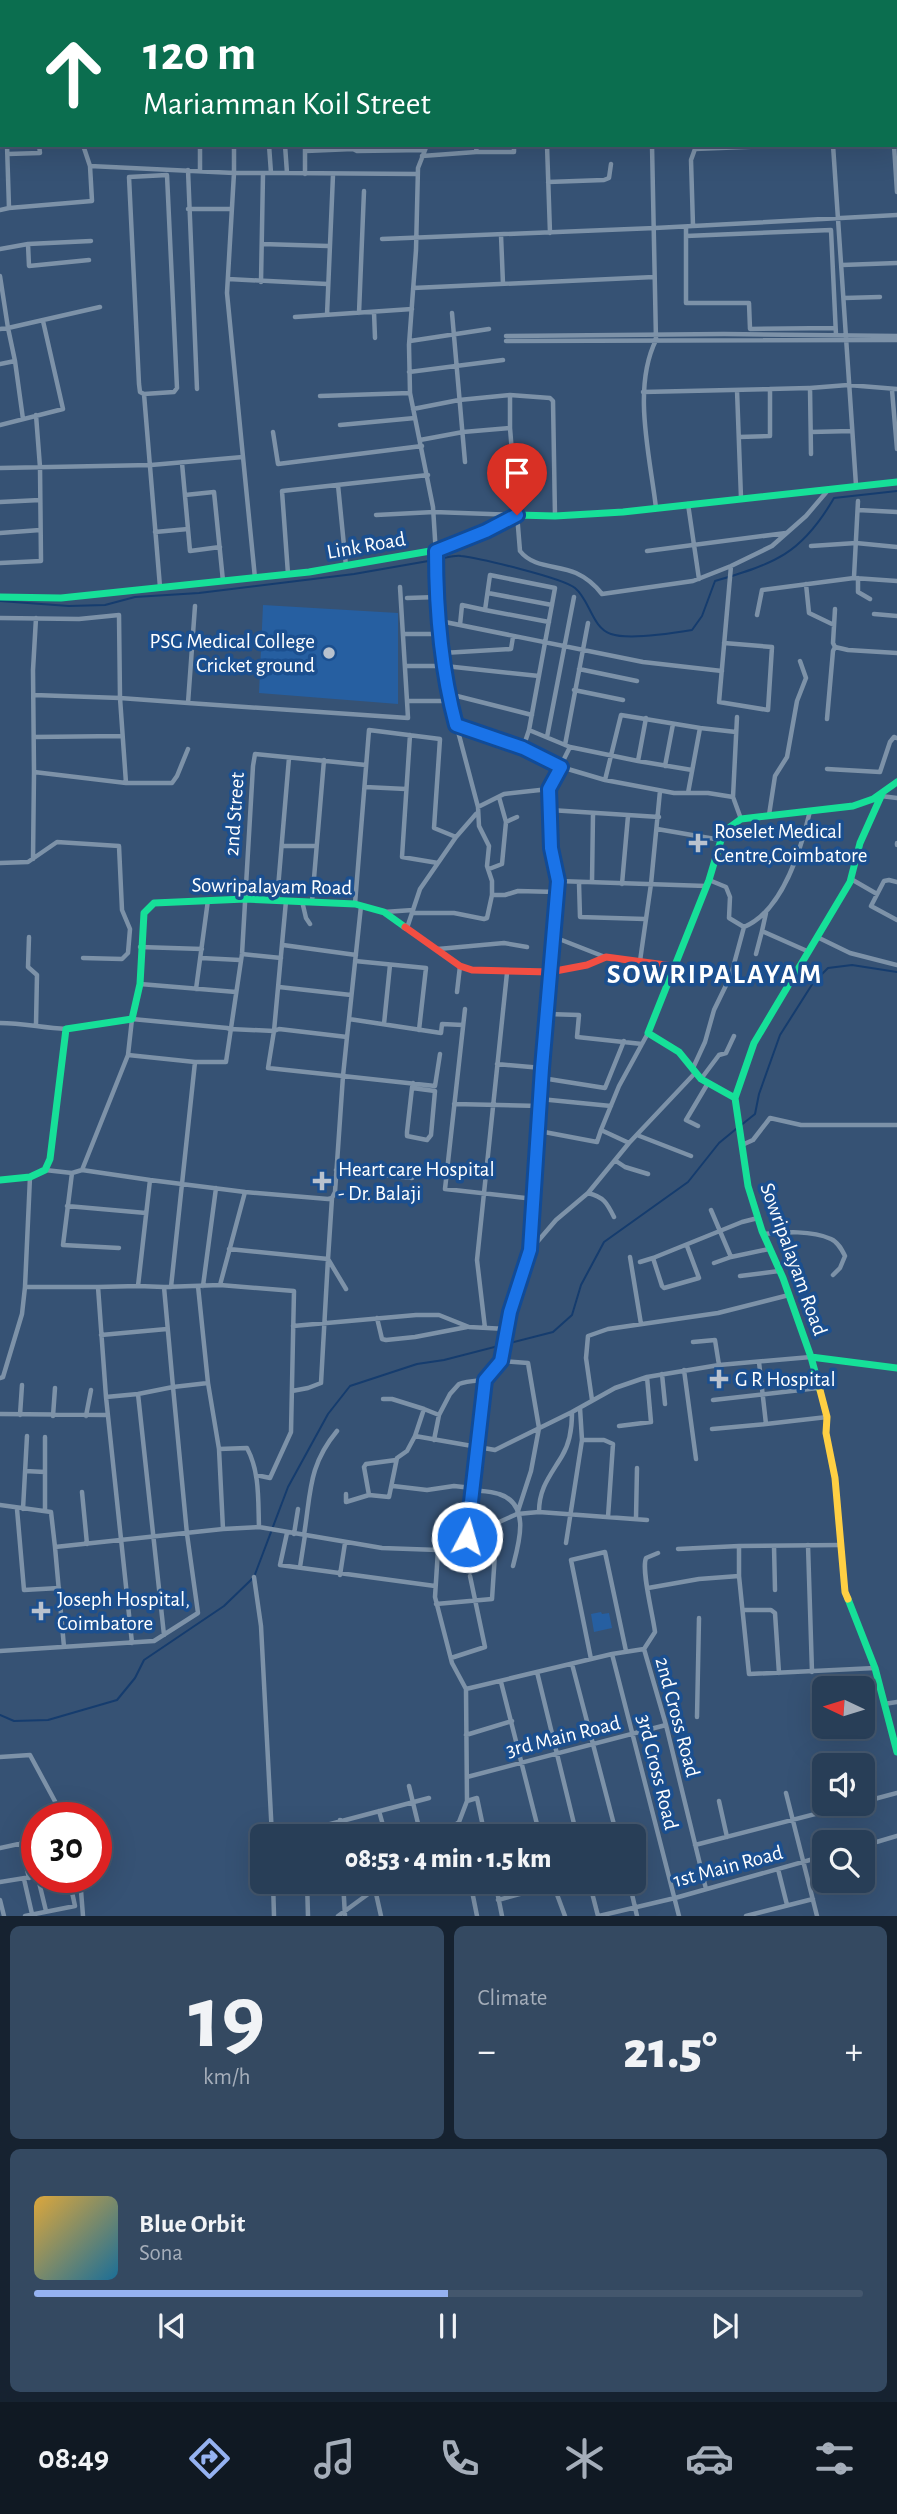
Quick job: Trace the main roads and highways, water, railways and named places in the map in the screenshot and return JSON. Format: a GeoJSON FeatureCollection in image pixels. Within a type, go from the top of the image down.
{"type":"FeatureCollection","features":[{"type":"Feature","properties":{"kind":"waterway"},"geometry":{"type":"LineString","coordinates":[[439,559],[456,556],[471,558],[520,569],[567,584],[580,593],[599,626],[611,634],[639,636],[692,630],[702,616],[715,581],[770,562],[798,545],[834,498],[897,491]]}},
{"type":"Feature","properties":{"kind":"waterway"},"geometry":{"type":"LineString","coordinates":[[0,601],[69,606],[105,605],[135,597],[199,593],[354,574],[434,560]]}},
{"type":"Feature","properties":{"kind":"waterway"},"geometry":{"type":"LineString","coordinates":[[740,1126],[755,1114],[759,1094],[780,1035],[813,983],[828,968],[852,965],[897,972]]}},
{"type":"Feature","properties":{"kind":"waterway"},"geometry":{"type":"LineString","coordinates":[[0,1715],[14,1721],[48,1720],[117,1700],[135,1678],[144,1660],[224,1606],[254,1577],[288,1487],[328,1414],[350,1386],[417,1364],[444,1360],[553,1332],[572,1315],[581,1285],[604,1242],[688,1182],[719,1143],[736,1129]]}},
{"type":"Feature","properties":{"kind":"place","name":"PSG Medical College Cricket ground"},"geometry":{"type":"Point","coordinates":[329,653]}},
{"type":"Feature","properties":{"kind":"place","name":"Roselet Medical Centre,Coimbatore"},"geometry":{"type":"Point","coordinates":[698,843]}},
{"type":"Feature","properties":{"kind":"place","name":"Heart care Hospital - Dr. Balaji"},"geometry":{"type":"Point","coordinates":[322,1181]}},
{"type":"Feature","properties":{"kind":"place","name":"G R Hospital"},"geometry":{"type":"Point","coordinates":[719,1379]}},
{"type":"Feature","properties":{"kind":"place","name":"Joseph Hospital, Coimbatore"},"geometry":{"type":"Point","coordinates":[41,1611]}},
{"type":"Feature","properties":{"kind":"district","name":"SOWRIPALAYAM"},"geometry":{"type":"Point","coordinates":[715,973]}}]}
